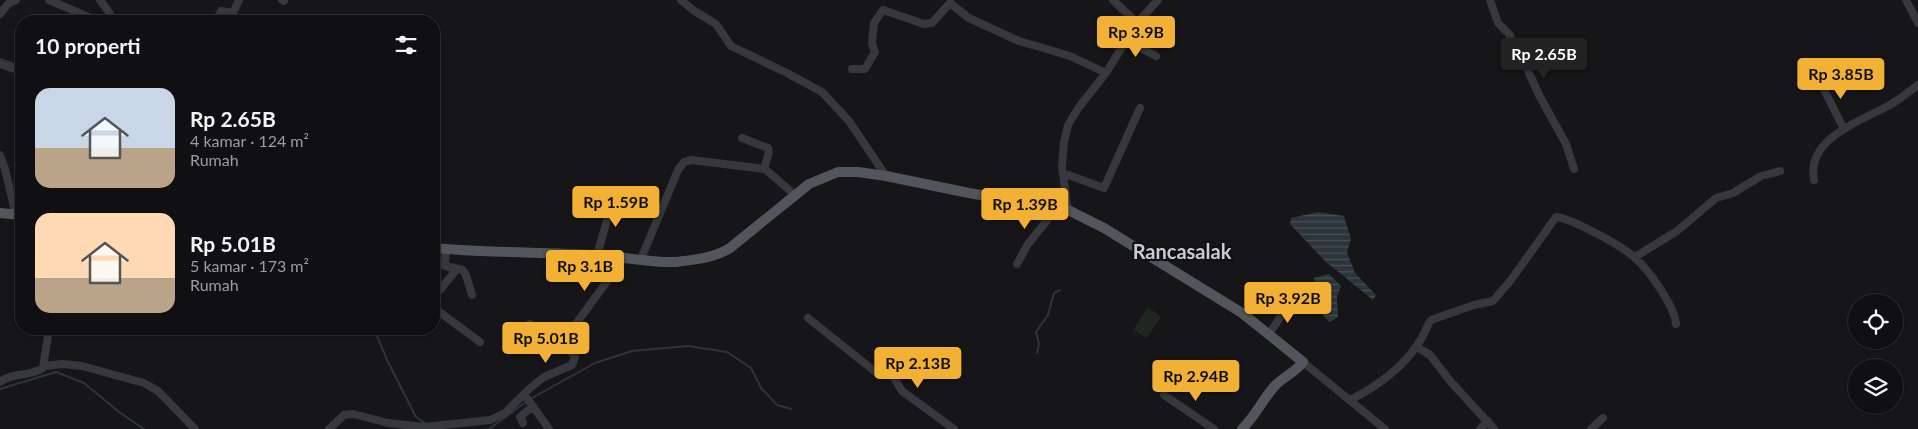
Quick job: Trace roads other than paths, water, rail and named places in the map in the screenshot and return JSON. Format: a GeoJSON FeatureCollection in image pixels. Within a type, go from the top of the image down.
{"type":"FeatureCollection","features":[{"type":"Feature","properties":{"kind":"main road"},"geometry":{"type":"LineString","coordinates":[[440,248],[596,255],[673,262],[716,255],[730,248],[809,184],[838,172],[858,172],[886,176],[968,193],[1062,209],[1104,228],[1242,313],[1303,362],[1298,369],[1274,388],[1242,429]]}},
{"type":"Feature","properties":{"kind":"main road"},"geometry":{"type":"LineString","coordinates":[[0,213],[15,215]]}},
{"type":"Feature","properties":{"kind":"street"},"geometry":{"type":"LineString","coordinates":[[0,14],[8,4],[16,0]]}},
{"type":"Feature","properties":{"kind":"street"},"geometry":{"type":"LineString","coordinates":[[50,0],[84,15]]}},
{"type":"Feature","properties":{"kind":"street"},"geometry":{"type":"LineString","coordinates":[[100,0],[111,15]]}},
{"type":"Feature","properties":{"kind":"street"},"geometry":{"type":"LineString","coordinates":[[219,15],[221,11],[233,13],[239,0]]}},
{"type":"Feature","properties":{"kind":"street"},"geometry":{"type":"LineString","coordinates":[[681,0],[716,24],[731,46],[822,92],[849,121],[886,176]]}},
{"type":"Feature","properties":{"kind":"street"},"geometry":{"type":"LineString","coordinates":[[1113,0],[1137,23]]}},
{"type":"Feature","properties":{"kind":"street"},"geometry":{"type":"LineString","coordinates":[[1017,264],[1028,244],[1062,209],[1063,147],[1068,125],[1073,115],[1106,73],[1137,23],[1158,0]]}},
{"type":"Feature","properties":{"kind":"street"},"geometry":{"type":"LineString","coordinates":[[1490,0],[1498,22],[1510,35],[1511,42],[1523,60],[1539,95],[1566,144],[1574,170]]}},
{"type":"Feature","properties":{"kind":"street"},"geometry":{"type":"LineString","coordinates":[[1906,0],[1918,23]]}},
{"type":"Feature","properties":{"kind":"street"},"geometry":{"type":"LineString","coordinates":[[852,69],[865,69],[874,56],[875,52],[872,43],[874,23],[883,10],[929,24],[950,3],[969,18],[1019,41],[1070,56],[1106,73]]}},
{"type":"Feature","properties":{"kind":"street"},"geometry":{"type":"LineString","coordinates":[[1126,40],[1156,56]]}},
{"type":"Feature","properties":{"kind":"street"},"geometry":{"type":"LineString","coordinates":[[0,64],[15,69]]}},
{"type":"Feature","properties":{"kind":"street"},"geometry":{"type":"LineString","coordinates":[[1819,80],[1844,129]]}},
{"type":"Feature","properties":{"kind":"street"},"geometry":{"type":"LineString","coordinates":[[1814,180],[1812,170],[1814,160],[1835,134],[1892,104],[1918,85]]}},
{"type":"Feature","properties":{"kind":"street"},"geometry":{"type":"LineString","coordinates":[[1062,173],[1104,188],[1140,108]]}},
{"type":"Feature","properties":{"kind":"street"},"geometry":{"type":"LineString","coordinates":[[742,138],[770,150],[764,165],[765,169]]}},
{"type":"Feature","properties":{"kind":"street"},"geometry":{"type":"LineString","coordinates":[[0,155],[15,202]]}},
{"type":"Feature","properties":{"kind":"street"},"geometry":{"type":"LineString","coordinates":[[641,259],[674,178],[684,162],[692,160],[765,169],[795,194]]}},
{"type":"Feature","properties":{"kind":"street"},"geometry":{"type":"LineString","coordinates":[[1634,257],[1677,231],[1716,198],[1733,193],[1761,176],[1780,170]]}},
{"type":"Feature","properties":{"kind":"street"},"geometry":{"type":"LineString","coordinates":[[596,255],[614,196]]}},
{"type":"Feature","properties":{"kind":"street"},"geometry":{"type":"LineString","coordinates":[[1350,400],[1368,391],[1394,370],[1417,347],[1431,320],[1474,305],[1493,301],[1512,280],[1556,217],[1583,226],[1634,257],[1661,290],[1675,315],[1676,324]]}},
{"type":"Feature","properties":{"kind":"street"},"geometry":{"type":"LineString","coordinates":[[446,249],[445,266],[463,270],[472,295]]}},
{"type":"Feature","properties":{"kind":"street"},"geometry":{"type":"LineString","coordinates":[[530,324],[548,345],[554,345],[564,340],[625,257]]}},
{"type":"Feature","properties":{"kind":"street"},"geometry":{"type":"LineString","coordinates":[[440,290],[457,269]]}},
{"type":"Feature","properties":{"kind":"street"},"geometry":{"type":"LineString","coordinates":[[1269,334],[1290,302]]}},
{"type":"Feature","properties":{"kind":"street"},"geometry":{"type":"LineString","coordinates":[[440,312],[480,342]]}},
{"type":"Feature","properties":{"kind":"street"},"geometry":{"type":"LineString","coordinates":[[808,318],[878,374],[881,375],[887,372],[891,374],[902,391],[954,429]]}},
{"type":"Feature","properties":{"kind":"street"},"geometry":{"type":"LineString","coordinates":[[44,366],[48,335]]}},
{"type":"Feature","properties":{"kind":"street"},"geometry":{"type":"LineString","coordinates":[[329,429],[344,415],[353,414],[388,423],[424,427],[490,420],[505,414],[544,377],[573,363],[575,357],[564,340]]}},
{"type":"Feature","properties":{"kind":"street"},"geometry":{"type":"LineString","coordinates":[[1417,347],[1430,355],[1451,382],[1494,429]]}},
{"type":"Feature","properties":{"kind":"street"},"geometry":{"type":"LineString","coordinates":[[1303,362],[1385,429]]}},
{"type":"Feature","properties":{"kind":"street"},"geometry":{"type":"LineString","coordinates":[[2,378],[37,371],[44,366],[63,364],[82,366],[144,383],[158,390],[195,429]]}},
{"type":"Feature","properties":{"kind":"street"},"geometry":{"type":"LineString","coordinates":[[1164,395],[1214,429]]}},
{"type":"Feature","properties":{"kind":"street"},"geometry":{"type":"LineString","coordinates":[[525,396],[549,429]]}},
{"type":"Feature","properties":{"kind":"street"},"geometry":{"type":"LineString","coordinates":[[523,423],[520,417],[532,406]]}},
{"type":"Feature","properties":{"kind":"street"},"geometry":{"type":"LineString","coordinates":[[1590,429],[1603,418]]}},
{"type":"Feature","properties":{"kind":"street"},"geometry":{"type":"LineString","coordinates":[[1480,429],[1488,421]]}},
{"type":"Feature","properties":{"kind":"waterway"},"geometry":{"type":"LineString","coordinates":[[0,59],[15,64]]}},
{"type":"Feature","properties":{"kind":"waterway"},"geometry":{"type":"LineString","coordinates":[[1037,353],[1039,344],[1036,332],[1048,315],[1054,293],[1060,290]]}},
{"type":"Feature","properties":{"kind":"waterway"},"geometry":{"type":"LineString","coordinates":[[377,335],[416,417],[426,424]]}},
{"type":"Feature","properties":{"kind":"waterway"},"geometry":{"type":"LineString","coordinates":[[530,399],[595,363],[632,351],[688,346],[727,352],[751,368],[761,388],[777,405],[791,409]]}},
{"type":"Feature","properties":{"kind":"waterway"},"geometry":{"type":"LineString","coordinates":[[0,389],[56,372],[84,383],[119,412],[144,429]]}},
{"type":"Feature","properties":{"kind":"waterway"},"geometry":{"type":"LineString","coordinates":[[489,429],[526,402]]}},
{"type":"Feature","properties":{"kind":"district","name":"Rancasalak"},"geometry":{"type":"Point","coordinates":[1182,251]}}]}
